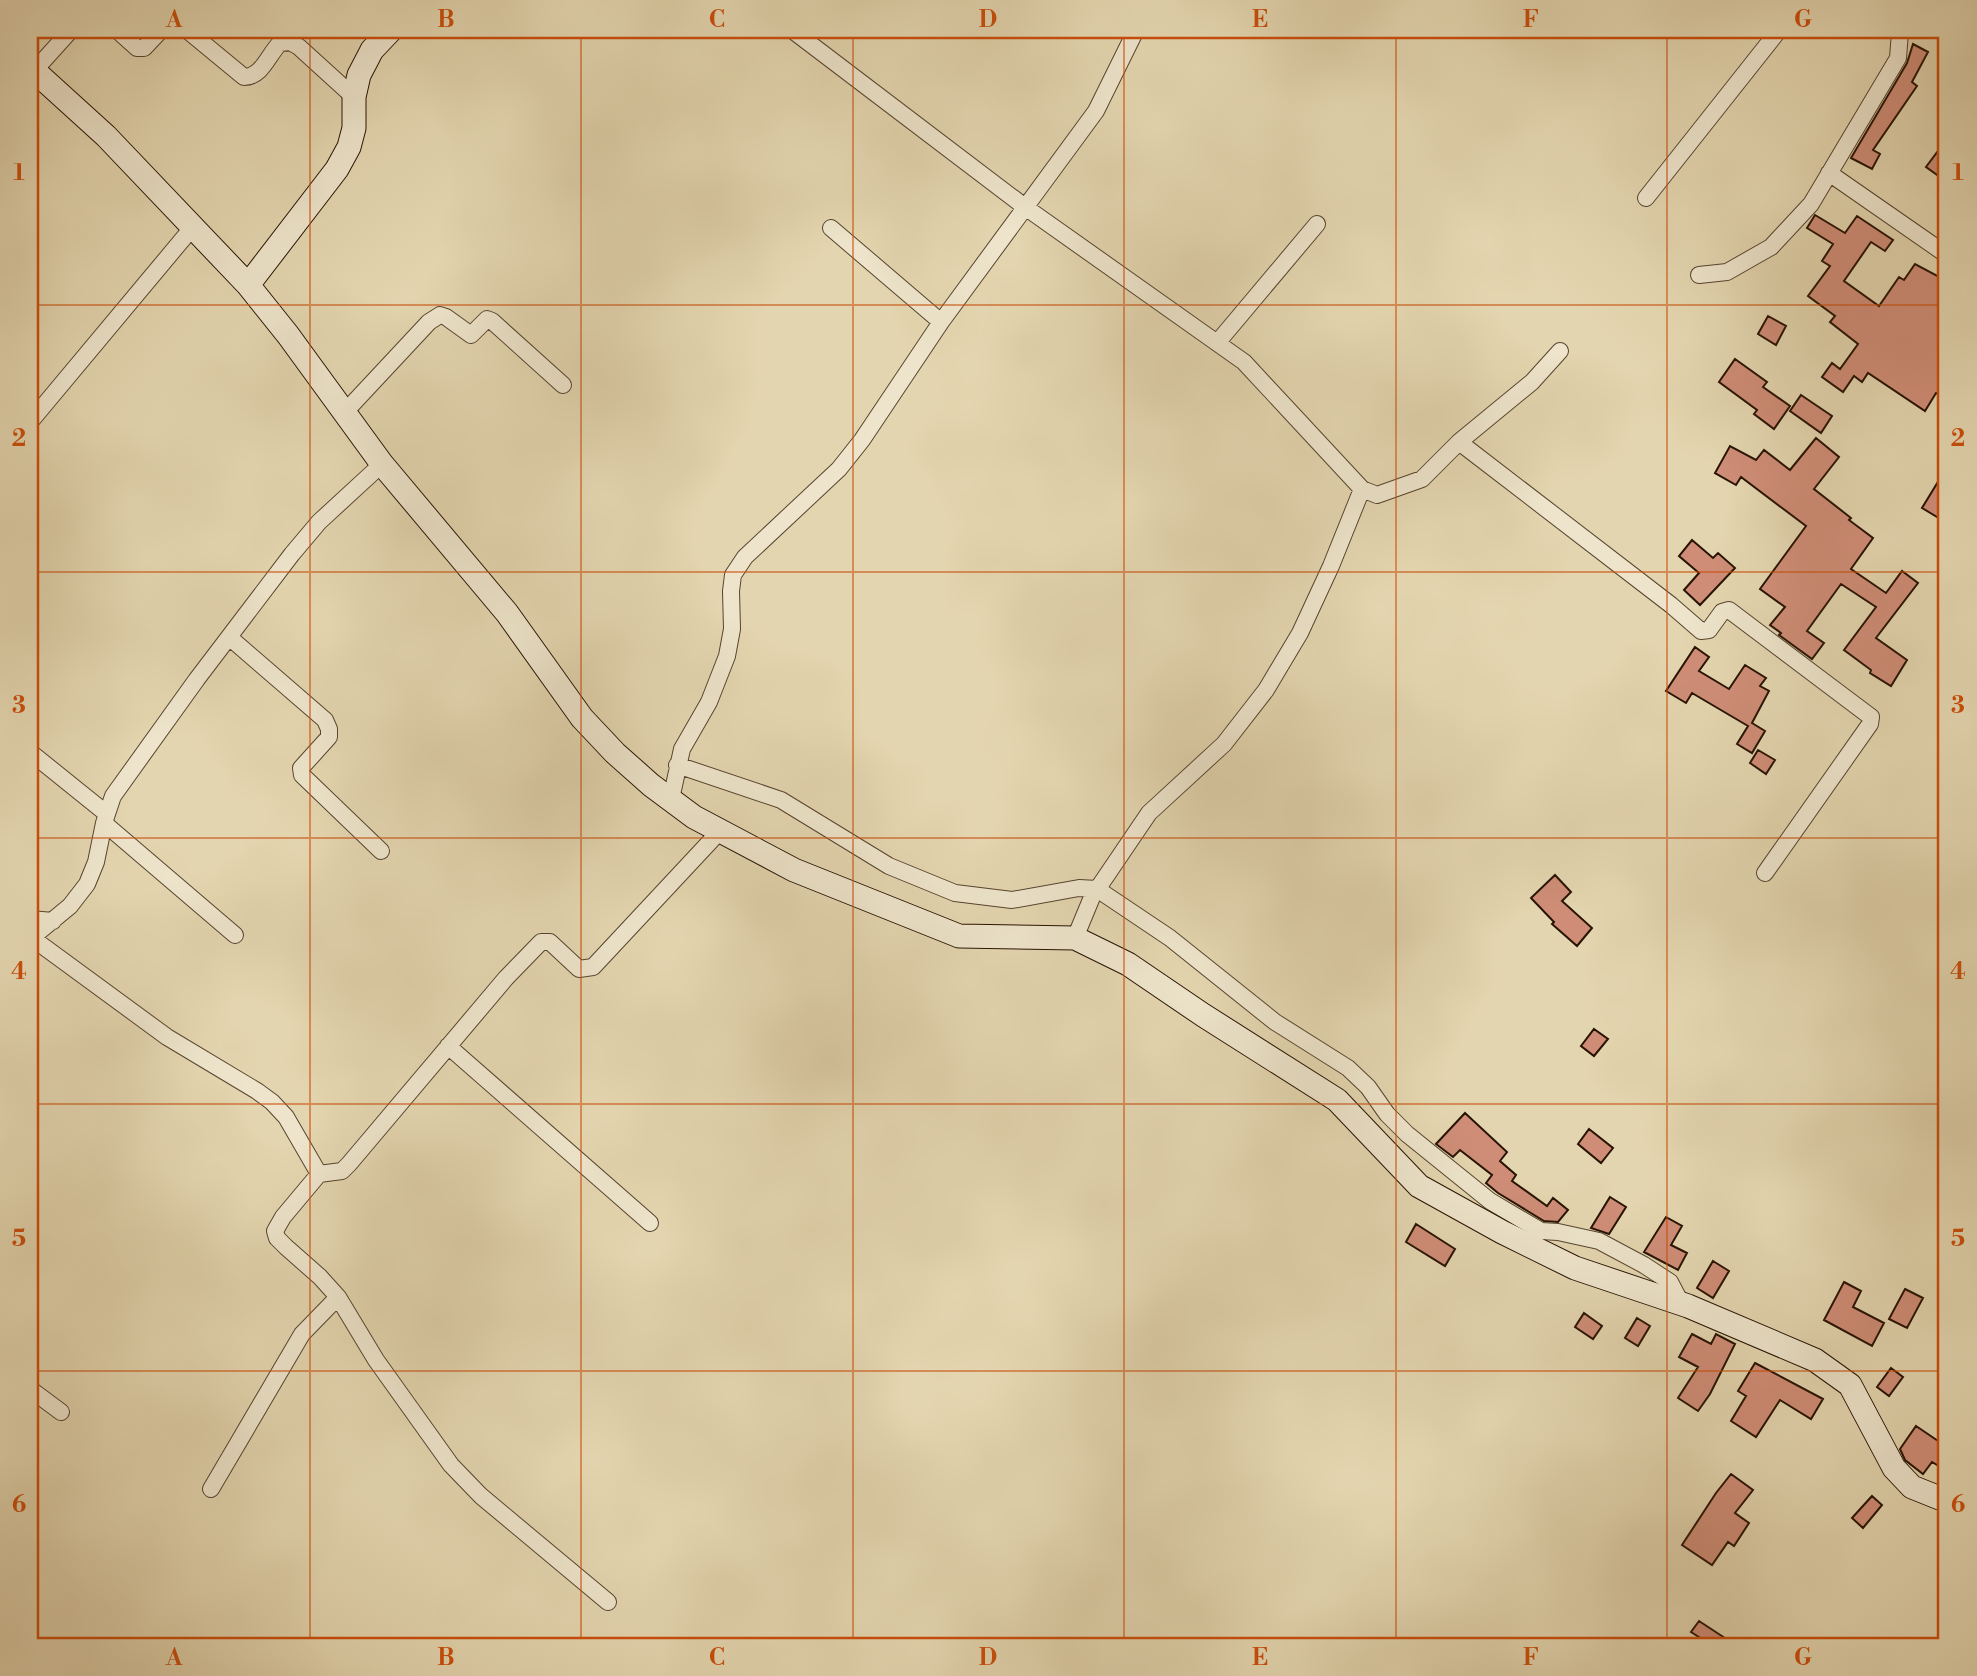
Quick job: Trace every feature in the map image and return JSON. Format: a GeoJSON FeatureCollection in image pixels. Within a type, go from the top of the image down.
{"type":"FeatureCollection","features":[{"type":"Feature","properties":{"kind":"street"},"geometry":{"type":"LineString","coordinates":[[71,30],[32,74],[106,136],[181,240],[247,285],[288,335],[382,464],[507,613],[582,718],[615,753],[671,799],[694,817],[794,870],[959,936],[1074,938],[1128,964],[1337,1100],[1419,1186],[1502,1233],[1575,1268],[1681,1303],[1815,1360],[1850,1385],[1894,1468],[1912,1487],[1947,1501]]}},
{"type":"Feature","properties":{"kind":"street"},"geometry":{"type":"LineString","coordinates":[[117,30],[137,48],[144,48],[161,30]]}},
{"type":"Feature","properties":{"kind":"street"},"geometry":{"type":"LineString","coordinates":[[187,30],[244,77],[252,77],[260,71],[270,52],[280,43],[290,42],[354,97]]}},
{"type":"Feature","properties":{"kind":"street"},"geometry":{"type":"LineString","coordinates":[[247,285],[337,169],[349,147],[354,128],[354,97],[359,75],[372,50],[391,30]]}},
{"type":"Feature","properties":{"kind":"street"},"geometry":{"type":"LineString","coordinates":[[792,30],[1025,207],[1244,362],[1363,489],[1377,495],[1422,479],[1459,442],[1532,382],[1560,351]]}},
{"type":"Feature","properties":{"kind":"street"},"geometry":{"type":"LineString","coordinates":[[671,799],[682,749],[709,702],[727,656],[732,629],[733,575],[745,557],[839,470],[862,440],[941,322],[1096,111],[1136,30]]}},
{"type":"Feature","properties":{"kind":"street"},"geometry":{"type":"LineString","coordinates":[[1646,198],[1779,30]]}},
{"type":"Feature","properties":{"kind":"street"},"geometry":{"type":"LineString","coordinates":[[1699,275],[1727,272],[1771,247],[1811,204],[1898,58],[1898,30]]}},
{"type":"Feature","properties":{"kind":"street"},"geometry":{"type":"LineString","coordinates":[[1829,173],[1947,255]]}},
{"type":"Feature","properties":{"kind":"street"},"geometry":{"type":"LineString","coordinates":[[1217,343],[1317,224]]}},
{"type":"Feature","properties":{"kind":"street"},"geometry":{"type":"LineString","coordinates":[[831,228],[941,322]]}},
{"type":"Feature","properties":{"kind":"street"},"geometry":{"type":"LineString","coordinates":[[30,422],[181,240]]}},
{"type":"Feature","properties":{"kind":"street"},"geometry":{"type":"LineString","coordinates":[[344,412],[429,322],[440,315],[471,335],[487,319],[492,321],[563,385]]}},
{"type":"Feature","properties":{"kind":"street"},"geometry":{"type":"LineString","coordinates":[[1459,442],[1701,631],[1709,630],[1722,612],[1728,610],[1735,613],[1871,717],[1870,724],[1765,873]]}},
{"type":"Feature","properties":{"kind":"street"},"geometry":{"type":"LineString","coordinates":[[319,1174],[286,1117],[272,1102],[167,1037],[31,939],[70,906],[87,884],[96,862],[113,796],[229,637],[319,522],[382,464]]}},
{"type":"Feature","properties":{"kind":"street"},"geometry":{"type":"LineString","coordinates":[[1074,938],[1097,889],[1149,813],[1224,744],[1266,690],[1300,633],[1363,489]]}},
{"type":"Feature","properties":{"kind":"street"},"geometry":{"type":"LineString","coordinates":[[229,637],[325,720],[330,729],[329,737],[301,768],[302,775],[381,851]]}},
{"type":"Feature","properties":{"kind":"street"},"geometry":{"type":"LineString","coordinates":[[30,752],[235,935]]}},
{"type":"Feature","properties":{"kind":"street"},"geometry":{"type":"LineString","coordinates":[[677,765],[781,800],[889,866],[955,893],[1012,900],[1079,888],[1097,889],[1170,938],[1275,1022],[1348,1068],[1368,1087],[1387,1114],[1407,1134],[1490,1201],[1541,1231],[1599,1241],[1644,1265],[1670,1282],[1681,1303]]}},
{"type":"Feature","properties":{"kind":"street"},"geometry":{"type":"LineString","coordinates":[[608,1602],[481,1496],[451,1465],[376,1360],[338,1297],[277,1238],[275,1231],[283,1217],[319,1174],[342,1171],[349,1164],[506,978],[541,942],[550,942],[579,969],[593,967],[720,831]]}},
{"type":"Feature","properties":{"kind":"street"},"geometry":{"type":"LineString","coordinates":[[30,919],[53,921]]}},
{"type":"Feature","properties":{"kind":"street"},"geometry":{"type":"LineString","coordinates":[[448,1046],[650,1223]]}},
{"type":"Feature","properties":{"kind":"street"},"geometry":{"type":"LineString","coordinates":[[211,1489],[302,1335],[338,1297]]}},
{"type":"Feature","properties":{"kind":"street"},"geometry":{"type":"LineString","coordinates":[[30,1389],[61,1412]]}},
{"type":"Feature","properties":{"kind":"building"},"geometry":{"type":"Polygon","coordinates":[[[1913,44],[1928,52],[1912,82],[1917,86],[1873,150],[1880,154],[1872,169],[1851,158],[1907,63],[1913,44]]]}},
{"type":"Feature","properties":{"kind":"building"},"geometry":{"type":"Polygon","coordinates":[[[1938,151],[1947,158],[1947,182],[1926,167],[1938,151]]]}},
{"type":"Feature","properties":{"kind":"building"},"geometry":{"type":"Polygon","coordinates":[[[1815,215],[1845,233],[1857,216],[1893,240],[1885,251],[1871,242],[1844,281],[1879,306],[1899,277],[1904,280],[1915,264],[1947,281],[1947,290],[1939,305],[1947,309],[1947,399],[1936,393],[1925,411],[1868,373],[1862,382],[1854,376],[1843,392],[1822,377],[1832,363],[1840,369],[1858,344],[1830,322],[1835,316],[1808,296],[1830,266],[1822,261],[1833,244],[1807,228],[1815,215]]]}},
{"type":"Feature","properties":{"kind":"building"},"geometry":{"type":"Polygon","coordinates":[[[1768,316],[1786,326],[1776,345],[1758,334],[1768,316]]]}},
{"type":"Feature","properties":{"kind":"building"},"geometry":{"type":"Polygon","coordinates":[[[1735,359],[1767,382],[1763,387],[1790,406],[1774,429],[1754,414],[1757,410],[1719,382],[1735,359]]]}},
{"type":"Feature","properties":{"kind":"building"},"geometry":{"type":"Polygon","coordinates":[[[1801,395],[1832,416],[1821,433],[1790,411],[1801,395]]]}},
{"type":"Feature","properties":{"kind":"building"},"geometry":{"type":"Polygon","coordinates":[[[1816,438],[1839,457],[1814,489],[1873,538],[1851,569],[1886,593],[1902,571],[1918,583],[1876,638],[1907,660],[1891,686],[1870,673],[1871,670],[1844,650],[1876,607],[1841,584],[1807,631],[1824,643],[1812,659],[1779,635],[1781,633],[1770,625],[1785,607],[1760,589],[1806,526],[1741,477],[1736,485],[1715,473],[1730,446],[1756,460],[1764,450],[1790,470],[1816,438]]]}},
{"type":"Feature","properties":{"kind":"building"},"geometry":{"type":"Polygon","coordinates":[[[1947,467],[1947,523],[1922,508],[1947,467]]]}},
{"type":"Feature","properties":{"kind":"building"},"geometry":{"type":"Polygon","coordinates":[[[1692,540],[1713,558],[1718,553],[1735,568],[1700,605],[1684,590],[1699,573],[1679,556],[1692,540]]]}},
{"type":"Feature","properties":{"kind":"building"},"geometry":{"type":"Polygon","coordinates":[[[1695,647],[1709,657],[1699,671],[1729,689],[1745,665],[1766,678],[1760,686],[1769,691],[1752,723],[1765,731],[1752,753],[1737,744],[1748,726],[1692,693],[1686,703],[1666,691],[1695,647]]]}},
{"type":"Feature","properties":{"kind":"building"},"geometry":{"type":"Polygon","coordinates":[[[1758,750],[1775,760],[1766,774],[1750,763],[1758,750]]]}},
{"type":"Feature","properties":{"kind":"building"},"geometry":{"type":"Polygon","coordinates":[[[1555,875],[1571,892],[1562,901],[1592,928],[1577,946],[1552,924],[1554,922],[1531,898],[1555,875]]]}},
{"type":"Feature","properties":{"kind":"building"},"geometry":{"type":"Polygon","coordinates":[[[1594,1029],[1608,1039],[1594,1056],[1581,1046],[1594,1029]]]}},
{"type":"Feature","properties":{"kind":"building"},"geometry":{"type":"Polygon","coordinates":[[[1465,1113],[1507,1152],[1500,1161],[1516,1175],[1512,1181],[1547,1206],[1553,1198],[1568,1210],[1558,1222],[1544,1221],[1498,1193],[1486,1183],[1492,1175],[1460,1150],[1453,1157],[1436,1144],[1465,1113]]]}},
{"type":"Feature","properties":{"kind":"building"},"geometry":{"type":"Polygon","coordinates":[[[1589,1129],[1613,1148],[1601,1163],[1578,1144],[1589,1129]]]}},
{"type":"Feature","properties":{"kind":"building"},"geometry":{"type":"Polygon","coordinates":[[[1610,1197],[1626,1207],[1609,1234],[1591,1228],[1610,1197]]]}},
{"type":"Feature","properties":{"kind":"building"},"geometry":{"type":"Polygon","coordinates":[[[1666,1217],[1682,1226],[1671,1245],[1687,1253],[1678,1270],[1644,1252],[1666,1217]]]}},
{"type":"Feature","properties":{"kind":"building"},"geometry":{"type":"Polygon","coordinates":[[[1416,1224],[1455,1249],[1445,1266],[1406,1242],[1416,1224]]]}},
{"type":"Feature","properties":{"kind":"building"},"geometry":{"type":"Polygon","coordinates":[[[1713,1261],[1729,1271],[1713,1298],[1697,1288],[1713,1261]]]}},
{"type":"Feature","properties":{"kind":"building"},"geometry":{"type":"Polygon","coordinates":[[[1844,1282],[1861,1291],[1853,1307],[1884,1323],[1872,1346],[1824,1320],[1844,1282]]]}},
{"type":"Feature","properties":{"kind":"building"},"geometry":{"type":"Polygon","coordinates":[[[1905,1289],[1923,1298],[1907,1328],[1889,1319],[1905,1289]]]}},
{"type":"Feature","properties":{"kind":"building"},"geometry":{"type":"Polygon","coordinates":[[[1584,1313],[1602,1326],[1593,1339],[1575,1327],[1584,1313]]]}},
{"type":"Feature","properties":{"kind":"building"},"geometry":{"type":"Polygon","coordinates":[[[1637,1318],[1650,1326],[1638,1346],[1625,1338],[1637,1318]]]}},
{"type":"Feature","properties":{"kind":"building"},"geometry":{"type":"Polygon","coordinates":[[[1692,1334],[1711,1344],[1716,1334],[1735,1344],[1710,1394],[1698,1411],[1678,1398],[1698,1367],[1679,1357],[1692,1334]]]}},
{"type":"Feature","properties":{"kind":"building"},"geometry":{"type":"Polygon","coordinates":[[[1755,1363],[1823,1399],[1811,1419],[1780,1400],[1756,1437],[1731,1421],[1746,1396],[1738,1391],[1755,1363]]]}},
{"type":"Feature","properties":{"kind":"building"},"geometry":{"type":"Polygon","coordinates":[[[1891,1368],[1903,1377],[1889,1396],[1877,1387],[1891,1368]]]}},
{"type":"Feature","properties":{"kind":"building"},"geometry":{"type":"Polygon","coordinates":[[[1916,1426],[1947,1447],[1947,1471],[1932,1462],[1923,1474],[1905,1460],[1900,1449],[1916,1426]]]}},
{"type":"Feature","properties":{"kind":"building"},"geometry":{"type":"Polygon","coordinates":[[[1731,1474],[1753,1490],[1735,1513],[1749,1523],[1734,1546],[1728,1542],[1712,1565],[1682,1545],[1731,1474]]]}},
{"type":"Feature","properties":{"kind":"building"},"geometry":{"type":"Polygon","coordinates":[[[1872,1496],[1882,1505],[1863,1528],[1852,1518],[1872,1496]]]}},
{"type":"Feature","properties":{"kind":"building"},"geometry":{"type":"Polygon","coordinates":[[[1699,1621],[1737,1646],[1713,1646],[1691,1632],[1699,1621]]]}}]}
